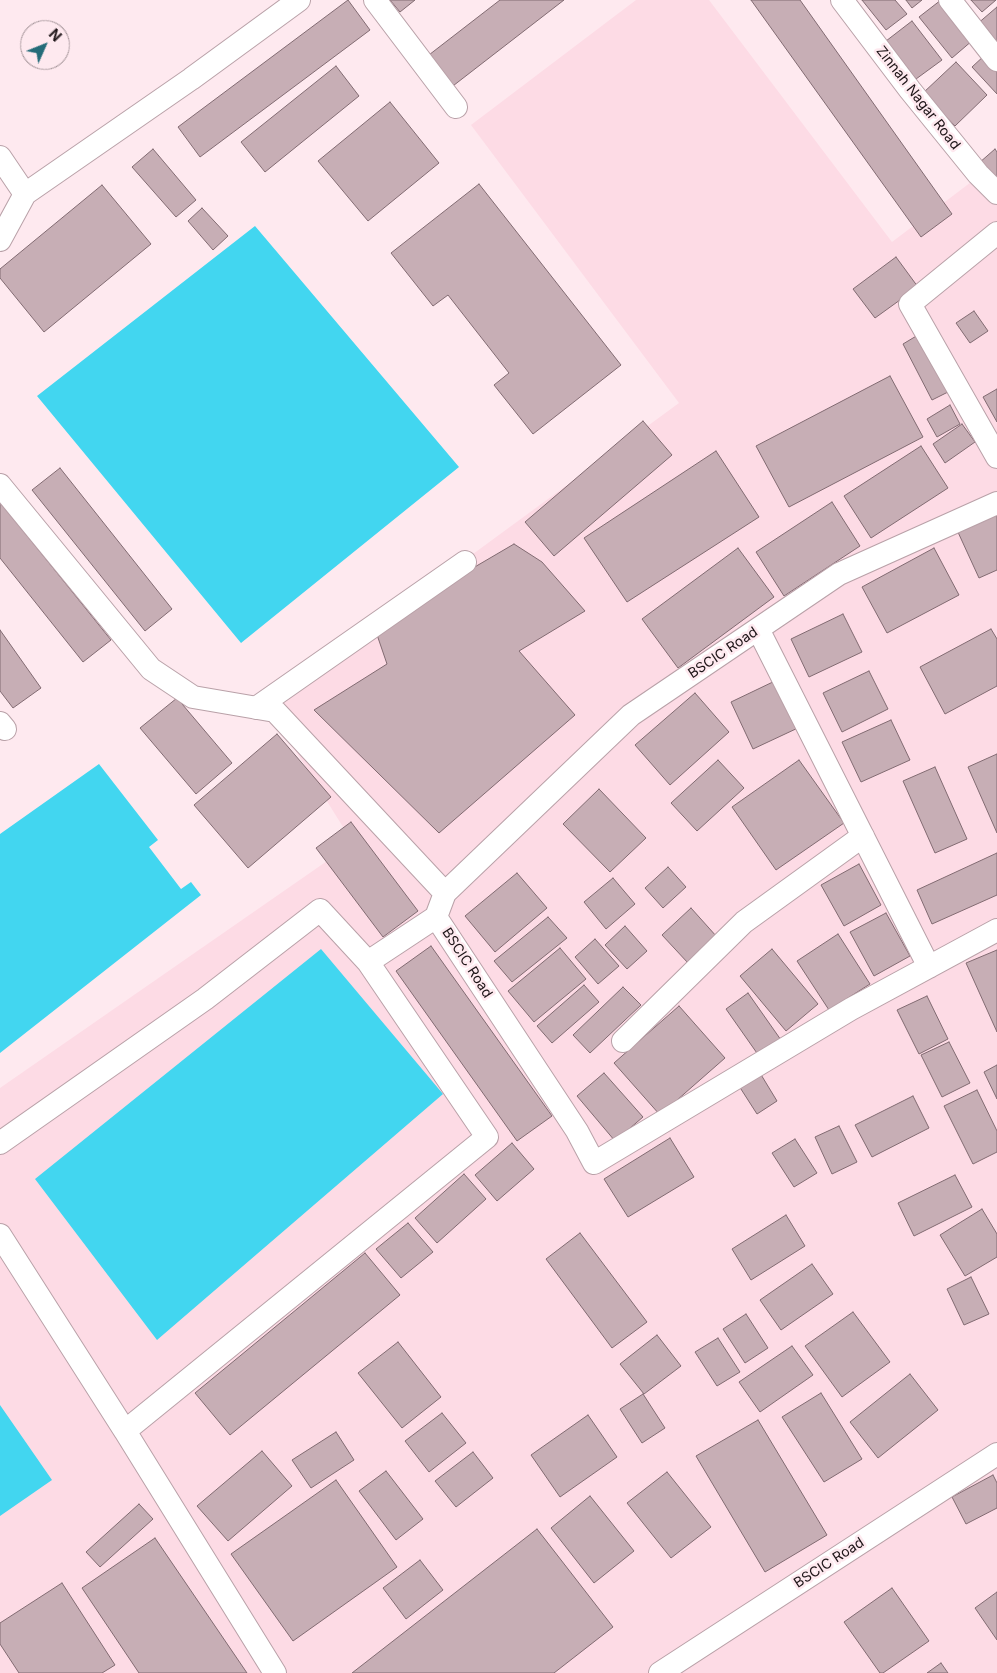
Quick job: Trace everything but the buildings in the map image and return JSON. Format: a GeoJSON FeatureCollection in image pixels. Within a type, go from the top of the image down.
{"type":"FeatureCollection","features":[{"type":"Feature","properties":{"kind":"street"},"geometry":{"type":"LineString","coordinates":[[0,240],[25,194],[191,80],[299,0]]}},
{"type":"Feature","properties":{"kind":"street"},"geometry":{"type":"LineString","coordinates":[[375,0],[456,107]]}},
{"type":"Feature","properties":{"kind":"street","name":"Zinnah Nagar Road"},"geometry":{"type":"LineString","coordinates":[[842,0],[910,90],[978,174],[997,193]]}},
{"type":"Feature","properties":{"kind":"street"},"geometry":{"type":"LineString","coordinates":[[950,0],[997,60]]}},
{"type":"Feature","properties":{"kind":"street"},"geometry":{"type":"LineString","coordinates":[[0,158],[25,194]]}},
{"type":"Feature","properties":{"kind":"street"},"geometry":{"type":"LineString","coordinates":[[997,233],[910,304],[997,457]]}},
{"type":"Feature","properties":{"kind":"street"},"geometry":{"type":"LineString","coordinates":[[0,485],[150,669],[194,697],[275,711],[445,893]]}},
{"type":"Feature","properties":{"kind":"street","name":"BSCIC Road"},"geometry":{"type":"LineString","coordinates":[[997,503],[840,574],[632,715],[445,893],[436,916],[577,1131],[594,1163],[851,1009],[997,930]]}},
{"type":"Feature","properties":{"kind":"street"},"geometry":{"type":"LineString","coordinates":[[256,708],[464,562]]}},
{"type":"Feature","properties":{"kind":"street"},"geometry":{"type":"LineString","coordinates":[[758,629],[929,967]]}},
{"type":"Feature","properties":{"kind":"street"},"geometry":{"type":"LineString","coordinates":[[623,1041],[744,922],[863,836]]}},
{"type":"Feature","properties":{"kind":"street"},"geometry":{"type":"LineString","coordinates":[[0,1143],[205,999],[320,910],[368,962],[487,1137],[125,1431]]}},
{"type":"Feature","properties":{"kind":"street"},"geometry":{"type":"LineString","coordinates":[[368,962],[436,916]]}},
{"type":"Feature","properties":{"kind":"street"},"geometry":{"type":"LineString","coordinates":[[0,1235],[125,1431],[275,1673]]}},
{"type":"Feature","properties":{"kind":"street","name":"BSCIC Road"},"geometry":{"type":"LineString","coordinates":[[660,1673],[997,1454]]}},
{"type":"Feature","properties":{"kind":"shaded area"},"geometry":{"type":"Polygon","coordinates":[[[636,0],[709,0],[892,242],[987,170],[997,180],[997,1673],[0,1673],[0,1088],[353,843],[267,705],[679,403],[471,125],[636,0]]]}},
{"type":"Feature","properties":{"kind":"water"},"geometry":{"type":"Polygon","coordinates":[[[255,226],[459,467],[241,643],[37,396],[255,226]]]}},
{"type":"Feature","properties":{"kind":"water"},"geometry":{"type":"Polygon","coordinates":[[[99,764],[158,840],[149,847],[181,889],[191,882],[201,895],[0,1053],[0,834],[99,764]]]}},
{"type":"Feature","properties":{"kind":"water"},"geometry":{"type":"Polygon","coordinates":[[[321,949],[443,1094],[157,1340],[35,1179],[321,949]]]}},
{"type":"Feature","properties":{"kind":"water"},"geometry":{"type":"Polygon","coordinates":[[[0,1405],[52,1480],[0,1516],[0,1405]]]}}]}
